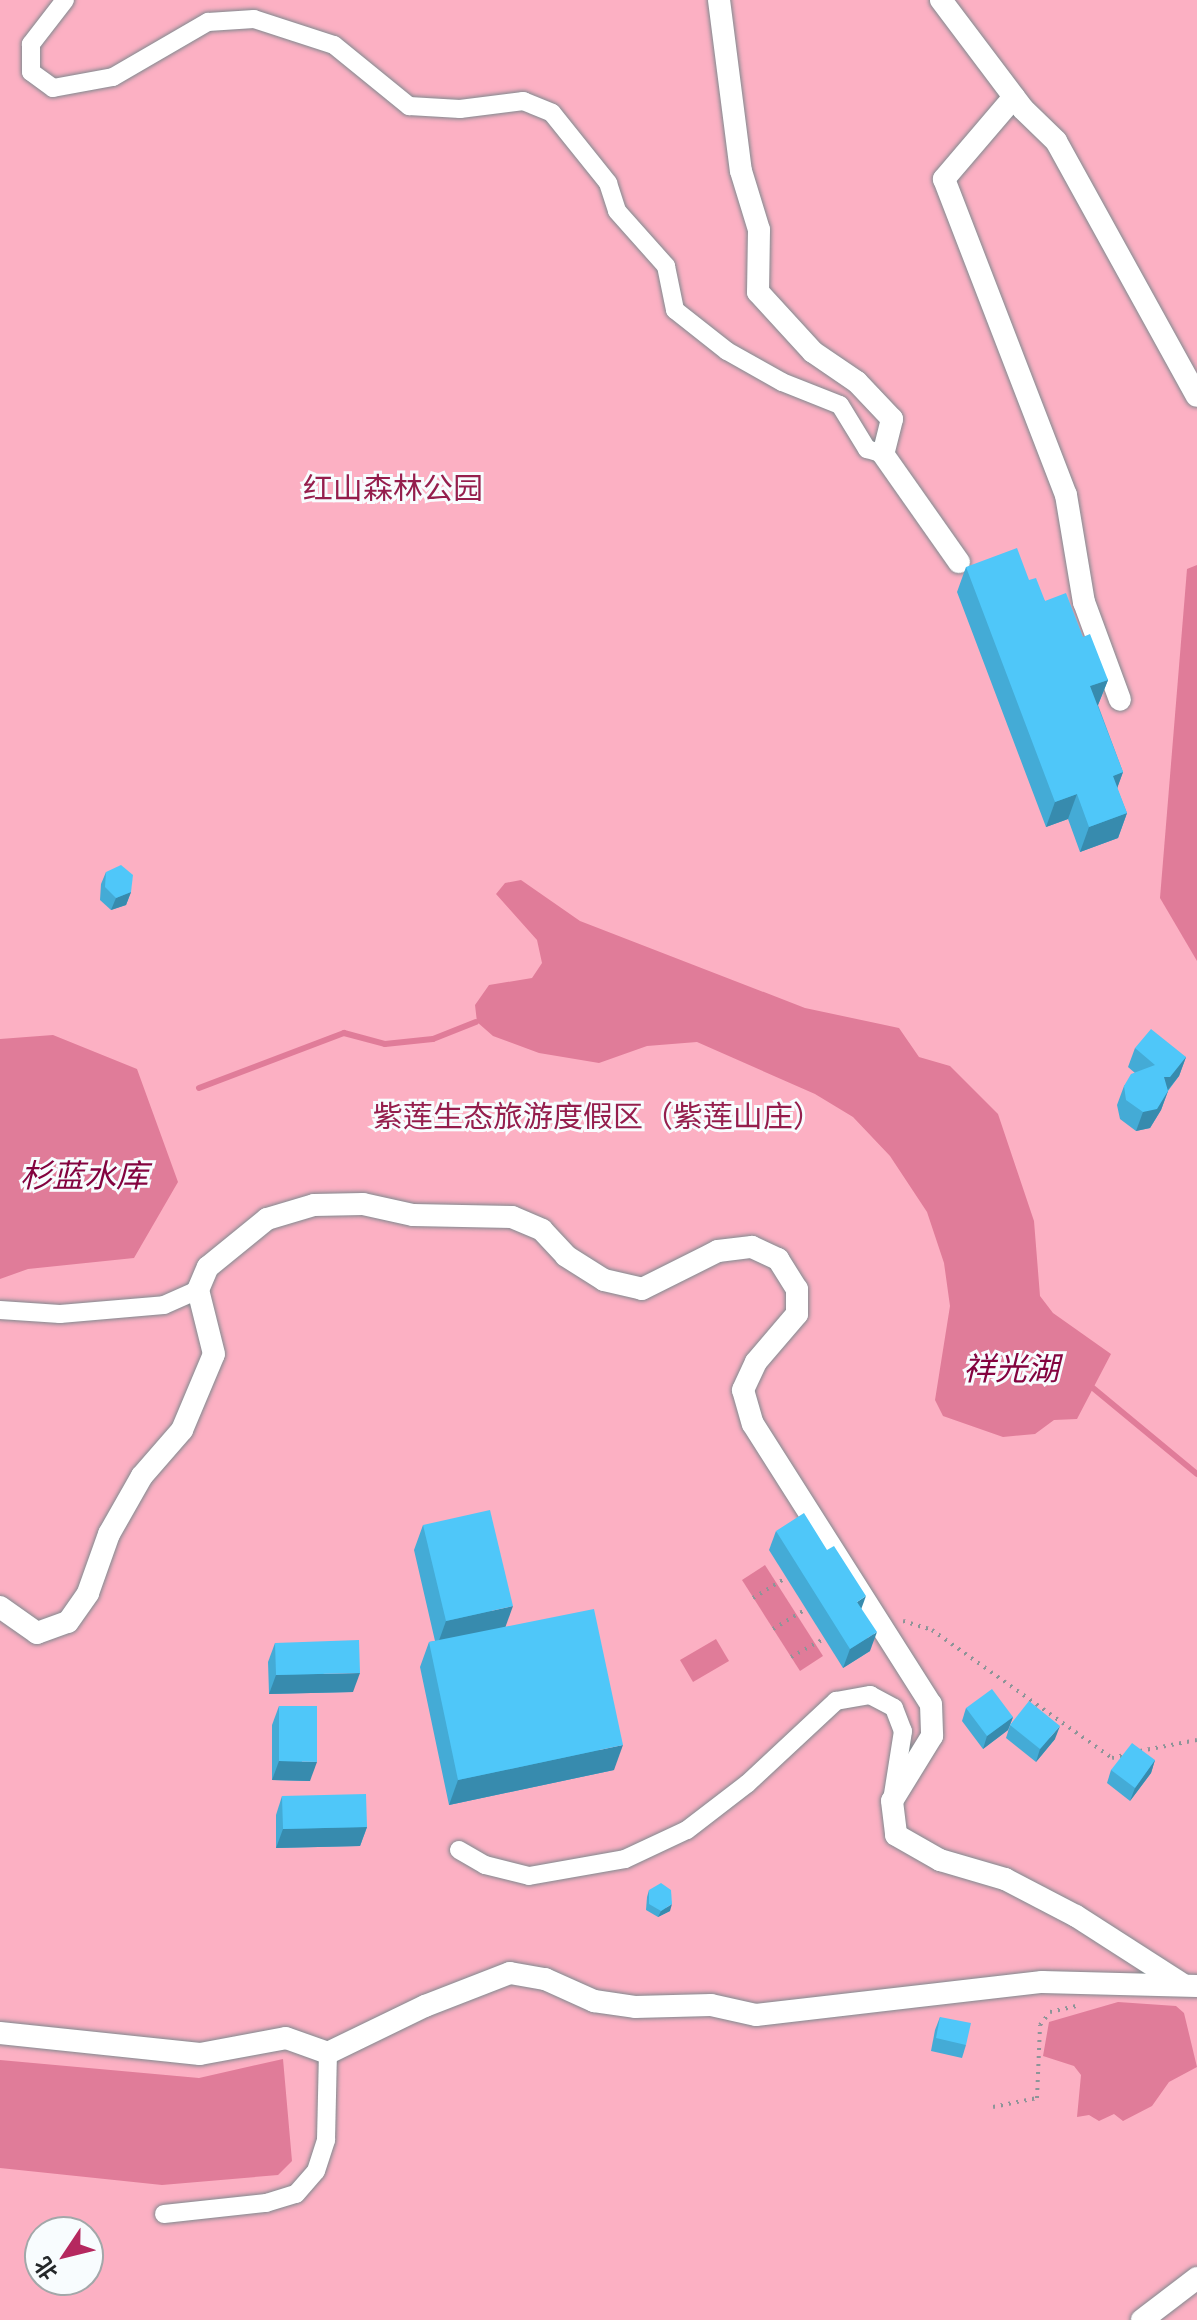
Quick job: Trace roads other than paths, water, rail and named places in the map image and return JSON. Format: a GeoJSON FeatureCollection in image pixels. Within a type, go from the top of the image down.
{"type":"FeatureCollection","features":[{"type":"Feature","properties":{"kind":"street"},"geometry":{"type":"LineString","coordinates":[[65,0],[31,44],[31,72],[53,88],[113,77],[208,22],[254,19],[334,45],[409,106],[460,109],[523,101],[552,113],[608,183],[617,211],[666,266],[675,310],[727,351],[782,382],[840,405],[867,449],[883,454],[959,562]]}},
{"type":"Feature","properties":{"kind":"street"},"geometry":{"type":"LineString","coordinates":[[719,0],[741,171],[759,230],[758,292],[813,352],[857,382],[892,419],[883,454]]}},
{"type":"Feature","properties":{"kind":"street"},"geometry":{"type":"LineString","coordinates":[[941,0],[1014,97],[1056,141],[1197,396]]}},
{"type":"Feature","properties":{"kind":"street"},"geometry":{"type":"LineString","coordinates":[[1014,97],[944,179],[1066,495],[1084,602],[1120,700]]}},
{"type":"Feature","properties":{"kind":"street"},"geometry":{"type":"LineString","coordinates":[[0,1607],[37,1633],[68,1622],[88,1593],[109,1534],[142,1476],[182,1430],[214,1354],[198,1290],[208,1267],[235,1240],[267,1219],[314,1205],[363,1204],[413,1215],[512,1217],[542,1230],[566,1256],[604,1280],[642,1289],[718,1251],[752,1247],[778,1259],[797,1289],[797,1314],[756,1362],[743,1390],[753,1424],[931,1704],[932,1736],[892,1801]]}},
{"type":"Feature","properties":{"kind":"street"},"geometry":{"type":"LineString","coordinates":[[0,1310],[60,1314],[164,1305],[198,1290]]}},
{"type":"Feature","properties":{"kind":"street"},"geometry":{"type":"LineString","coordinates":[[459,1850],[485,1865],[529,1876],[625,1859],[687,1830],[747,1784],[836,1701],[870,1695],[894,1708],[903,1731],[892,1801],[896,1835],[940,1860],[1005,1879],[1062,1909],[1189,1985]]}},
{"type":"Feature","properties":{"kind":"street"},"geometry":{"type":"LineString","coordinates":[[0,2033],[200,2054],[286,2038],[328,2053],[510,1973],[545,1979],[594,2001],[635,2007],[711,2005],[756,2015],[1042,1982],[1189,1985]]}},
{"type":"Feature","properties":{"kind":"street"},"geometry":{"type":"LineString","coordinates":[[164,2214],[266,2203],[296,2194],[316,2171],[326,2140],[328,2053]]}},
{"type":"Feature","properties":{"kind":"street"},"geometry":{"type":"LineString","coordinates":[[1142,2320],[1197,2278]]}},
{"type":"Feature","properties":{"kind":"water"},"geometry":{"type":"Polygon","coordinates":[[[1197,565],[1197,961],[1160,898],[1187,569],[1197,565]]]}},
{"type":"Feature","properties":{"kind":"water","name":"祥光湖"},"geometry":{"type":"Polygon","coordinates":[[[521,880],[580,921],[805,1008],[899,1028],[919,1057],[950,1066],[998,1114],[1034,1221],[1040,1296],[1053,1313],[1111,1354],[1077,1419],[1054,1420],[1035,1434],[1003,1437],[943,1416],[935,1400],[950,1306],[944,1263],[927,1212],[890,1156],[853,1117],[815,1094],[697,1042],[647,1046],[599,1063],[539,1053],[493,1036],[477,1022],[475,1005],[489,985],[532,978],[542,963],[537,940],[496,894],[505,883],[521,880]]]}},
{"type":"Feature","properties":{"kind":"water","name":"杉蓝水库"},"geometry":{"type":"Polygon","coordinates":[[[53,1035],[137,1069],[178,1182],[134,1258],[28,1269],[0,1279],[0,1039],[53,1035]]]}},
{"type":"Feature","properties":{"kind":"water"},"geometry":{"type":"Polygon","coordinates":[[[765,1565],[823,1656],[800,1671],[742,1580],[765,1565]]]}},
{"type":"Feature","properties":{"kind":"water"},"geometry":{"type":"Polygon","coordinates":[[[716,1639],[729,1661],[693,1682],[680,1660],[716,1639]]]}},
{"type":"Feature","properties":{"kind":"water"},"geometry":{"type":"Polygon","coordinates":[[[1118,2002],[1176,2006],[1184,2013],[1197,2067],[1169,2082],[1152,2106],[1123,2121],[1114,2114],[1099,2121],[1089,2115],[1077,2117],[1081,2075],[1074,2066],[1043,2056],[1049,2022],[1118,2002]]]}},
{"type":"Feature","properties":{"kind":"water"},"geometry":{"type":"Polygon","coordinates":[[[283,2059],[292,2161],[278,2175],[162,2185],[0,2168],[0,2060],[199,2078],[283,2059]]]}},
{"type":"Feature","properties":{"kind":"waterway"},"geometry":{"type":"LineString","coordinates":[[199,1088],[344,1033],[385,1044],[433,1039],[476,1022]]}},
{"type":"Feature","properties":{"kind":"waterway"},"geometry":{"type":"LineString","coordinates":[[1093,1388],[1197,1474]]}},
{"type":"Feature","properties":{"kind":"park label","name":"红山森林公园"},"geometry":{"type":"Point","coordinates":[393,488]}},
{"type":"Feature","properties":{"kind":"park label","name":"紫莲生态旅游度假区（紫莲山庄）"},"geometry":{"type":"Point","coordinates":[598,1116]}}]}
